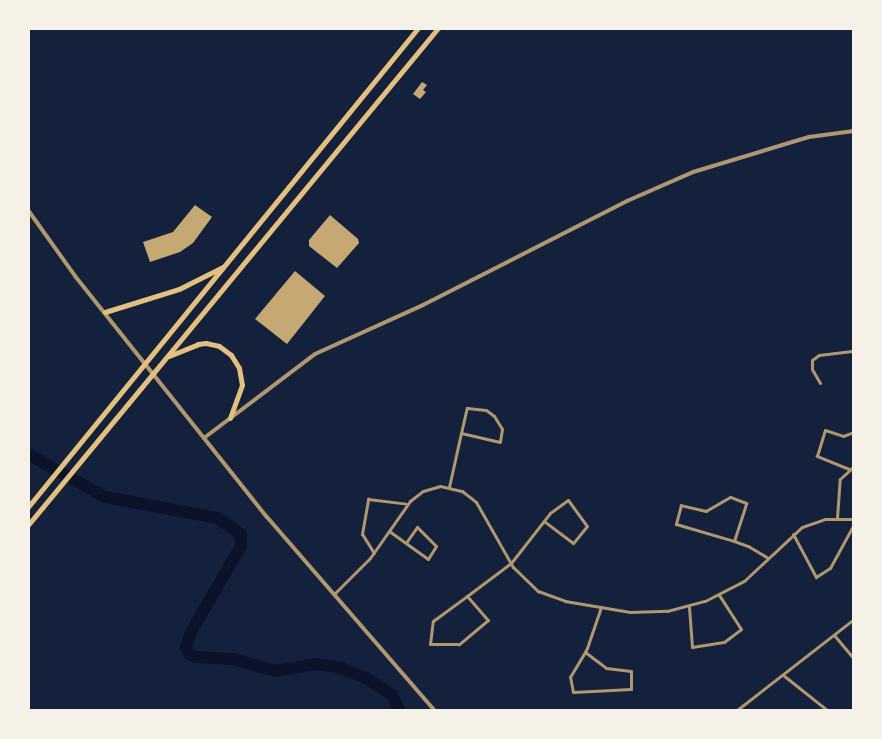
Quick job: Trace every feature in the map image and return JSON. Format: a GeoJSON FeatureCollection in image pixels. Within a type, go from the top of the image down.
{"type":"FeatureCollection","features":[{"type":"Feature","properties":{"kind":"highway"},"geometry":{"type":"LineString","coordinates":[[28,507],[146,365],[418,28]]}},
{"type":"Feature","properties":{"kind":"highway"},"geometry":{"type":"LineString","coordinates":[[28,525],[438,28]]}},
{"type":"Feature","properties":{"kind":"highway"},"geometry":{"type":"LineString","coordinates":[[105,312],[179,289],[227,264]]}},
{"type":"Feature","properties":{"kind":"highway"},"geometry":{"type":"LineString","coordinates":[[167,356],[206,343],[219,346],[231,355],[239,368],[242,385],[231,418]]}},
{"type":"Feature","properties":{"kind":"street"},"geometry":{"type":"LineString","coordinates":[[204,438],[315,354],[440,297],[653,188],[693,172],[808,137],[854,130]]}},
{"type":"Feature","properties":{"kind":"street"},"geometry":{"type":"LineString","coordinates":[[28,210],[57,252],[267,518],[434,711]]}},
{"type":"Feature","properties":{"kind":"street"},"geometry":{"type":"LineString","coordinates":[[820,383],[812,369],[812,360],[819,355],[854,351]]}},
{"type":"Feature","properties":{"kind":"street"},"geometry":{"type":"LineString","coordinates":[[449,487],[461,433],[467,408],[486,410],[494,416],[502,429],[500,442],[461,433]]}},
{"type":"Feature","properties":{"kind":"street"},"geometry":{"type":"LineString","coordinates":[[849,469],[818,456],[825,430],[843,436],[854,432]]}},
{"type":"Feature","properties":{"kind":"street"},"geometry":{"type":"LineString","coordinates":[[837,518],[840,479],[854,466]]}},
{"type":"Feature","properties":{"kind":"street"},"geometry":{"type":"LineString","coordinates":[[334,594],[374,553],[407,505],[423,491],[449,487],[462,490],[476,502],[511,563],[530,585],[546,595],[601,607],[647,613],[689,607],[719,595],[744,581],[793,534],[815,521],[837,518],[854,519]]}},
{"type":"Feature","properties":{"kind":"street"},"geometry":{"type":"LineString","coordinates":[[734,542],[746,503],[730,497],[706,511],[681,505],[676,524],[734,542],[748,546],[768,558]]}},
{"type":"Feature","properties":{"kind":"street"},"geometry":{"type":"LineString","coordinates":[[374,553],[362,534],[368,499],[407,505]]}},
{"type":"Feature","properties":{"kind":"street"},"geometry":{"type":"LineString","coordinates":[[467,596],[488,620],[459,644],[430,644],[433,621],[511,563],[544,521],[568,500],[587,526],[573,543],[544,521]]}},
{"type":"Feature","properties":{"kind":"street"},"geometry":{"type":"LineString","coordinates":[[793,534],[816,577],[830,568],[854,524]]}},
{"type":"Feature","properties":{"kind":"street"},"geometry":{"type":"LineString","coordinates":[[389,531],[428,559],[436,546],[417,527],[406,543]]}},
{"type":"Feature","properties":{"kind":"street"},"geometry":{"type":"LineString","coordinates":[[689,607],[692,647],[724,642],[741,629],[719,595]]}},
{"type":"Feature","properties":{"kind":"street"},"geometry":{"type":"LineString","coordinates":[[585,652],[606,668],[631,671],[631,689],[573,692],[570,677],[585,652],[601,607]]}},
{"type":"Feature","properties":{"kind":"street"},"geometry":{"type":"LineString","coordinates":[[737,711],[854,619]]}},
{"type":"Feature","properties":{"kind":"street"},"geometry":{"type":"LineString","coordinates":[[834,635],[854,658]]}},
{"type":"Feature","properties":{"kind":"street"},"geometry":{"type":"LineString","coordinates":[[783,675],[827,711]]}},
{"type":"Feature","properties":{"kind":"building"},"geometry":{"type":"Polygon","coordinates":[[[422,82],[427,85],[423,90],[426,92],[420,99],[413,94],[422,82]]]}},
{"type":"Feature","properties":{"kind":"building"},"geometry":{"type":"Polygon","coordinates":[[[195,205],[212,217],[193,243],[180,252],[150,262],[143,242],[173,232],[195,205]]]}},
{"type":"Feature","properties":{"kind":"building"},"geometry":{"type":"Polygon","coordinates":[[[330,215],[358,239],[359,243],[337,268],[309,246],[309,240],[330,215]]]}},
{"type":"Feature","properties":{"kind":"building"},"geometry":{"type":"Polygon","coordinates":[[[295,271],[325,296],[287,344],[255,319],[295,271]]]}},
{"type":"Feature","properties":{"kind":"waterway"},"geometry":{"type":"LineString","coordinates":[[28,454],[105,497],[217,518],[241,534],[241,546],[191,632],[186,647],[189,654],[196,657],[233,659],[275,671],[317,664],[341,668],[366,678],[392,695],[399,710]]}}]}
